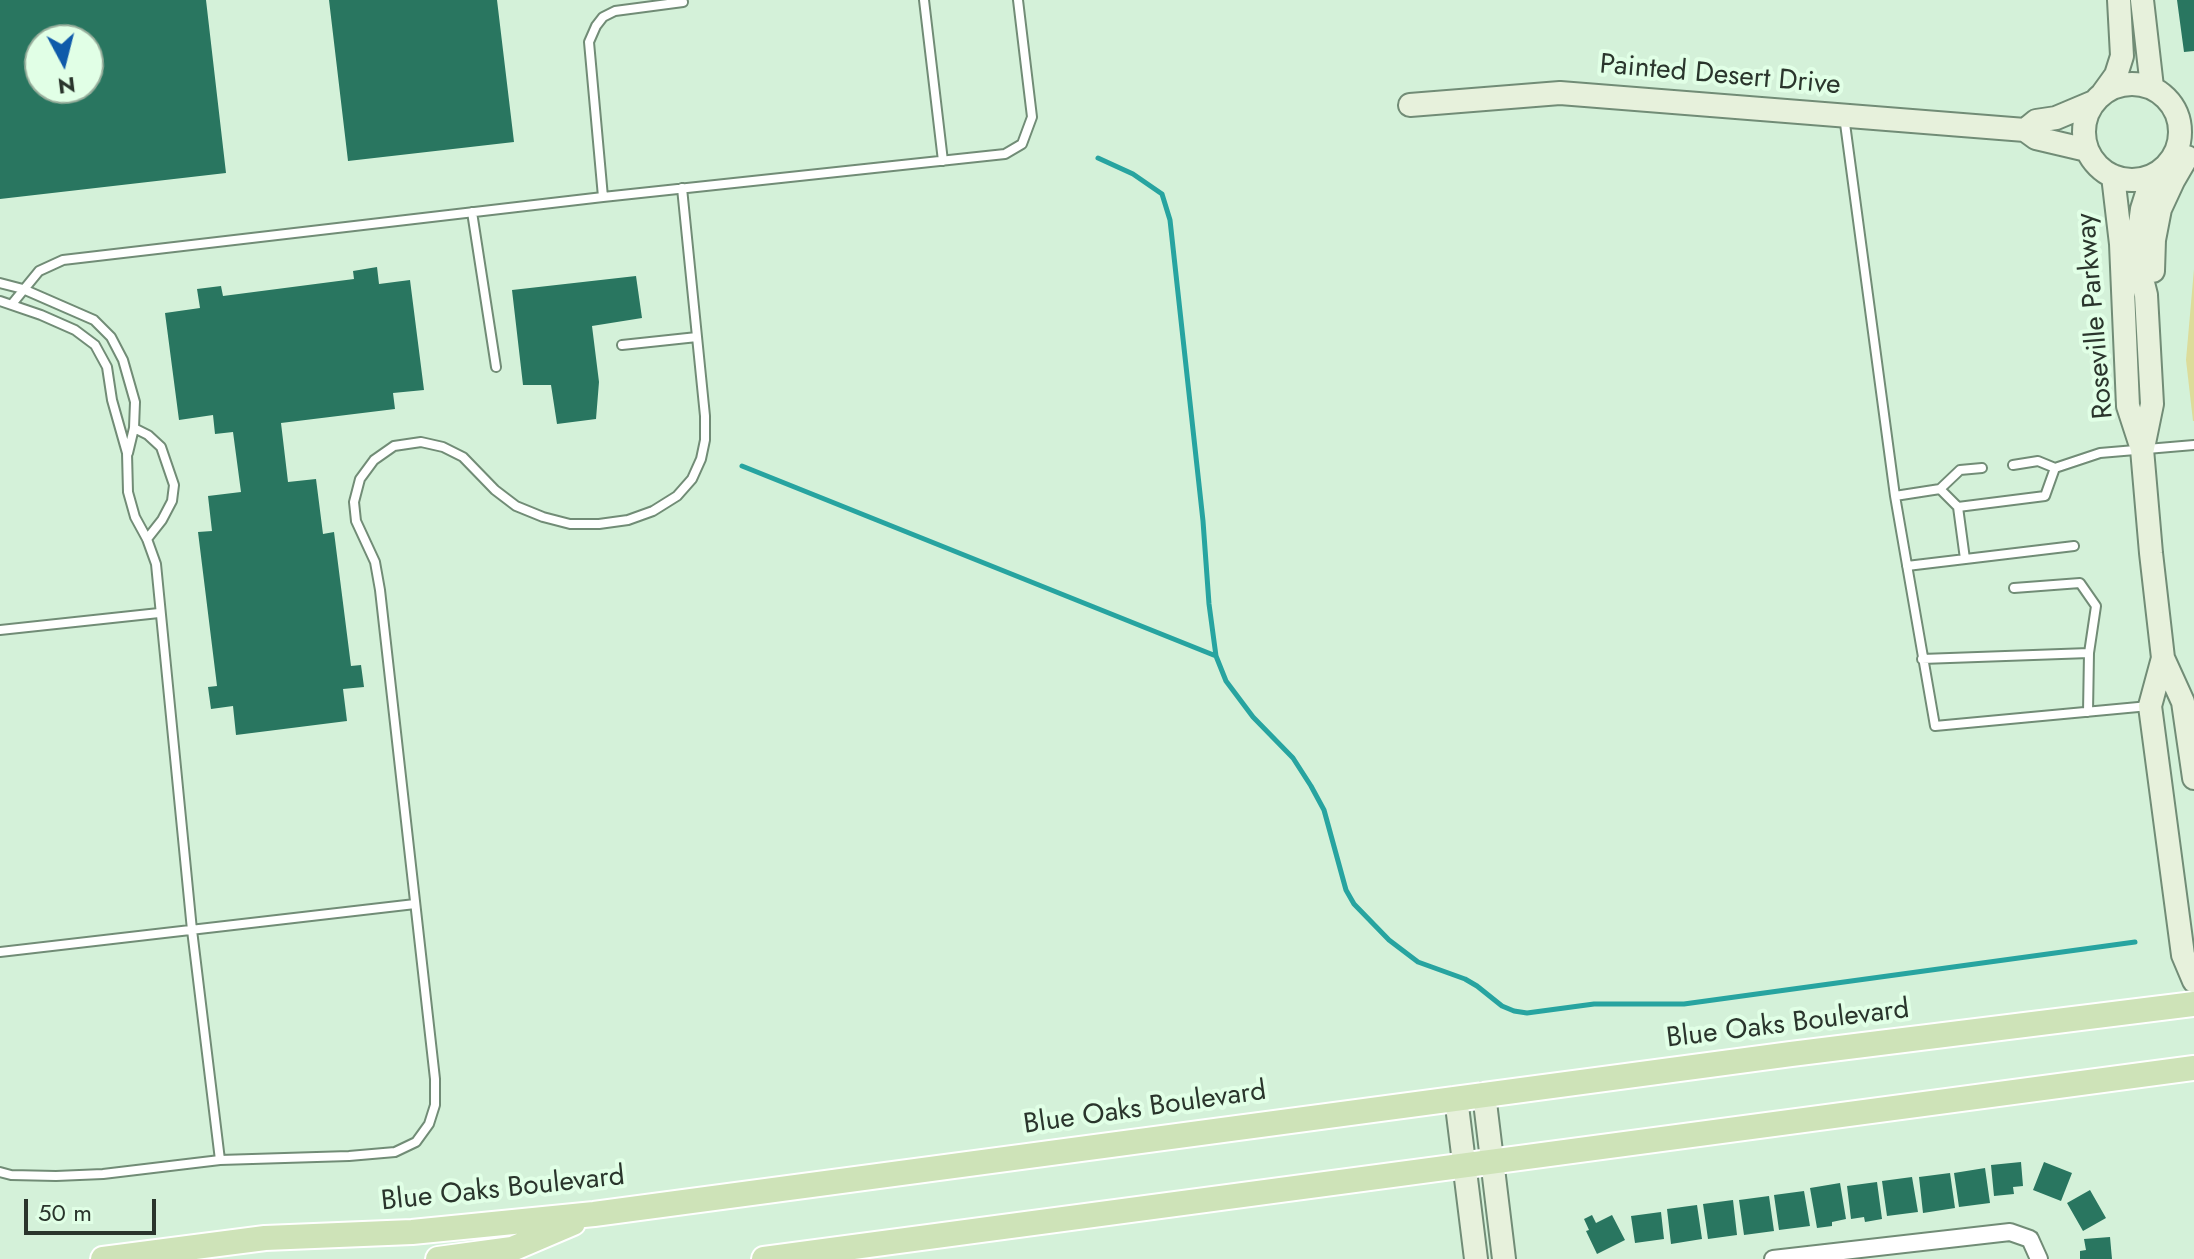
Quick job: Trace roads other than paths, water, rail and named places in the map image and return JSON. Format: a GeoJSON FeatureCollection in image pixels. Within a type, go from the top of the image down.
{"type":"FeatureCollection","features":[{"type":"Feature","properties":{"kind":"main road","name":"Blue Oaks Boulevard"},"geometry":{"type":"LineString","coordinates":[[103,1259],[265,1238],[412,1232],[594,1214],[1484,1094],[2194,1004]]}},
{"type":"Feature","properties":{"kind":"main road"},"geometry":{"type":"LineString","coordinates":[[764,1259],[2194,1068]]}},
{"type":"Feature","properties":{"kind":"main road"},"geometry":{"type":"LineString","coordinates":[[438,1259],[512,1249],[594,1214]]}},
{"type":"Feature","properties":{"kind":"street"},"geometry":{"type":"LineString","coordinates":[[2119,0],[2122,56],[2116,75],[2088,113],[2084,125],[2087,150],[2102,170],[2125,180],[2150,177],[2179,159]]}},
{"type":"Feature","properties":{"kind":"street"},"geometry":{"type":"LineString","coordinates":[[2142,0],[2152,87]]}},
{"type":"Feature","properties":{"kind":"street"},"geometry":{"type":"LineString","coordinates":[[2099,97],[2114,87],[2127,84],[2152,87],[2171,103],[2181,126],[2177,151],[2179,159],[2160,209],[2154,240],[2154,270],[2146,295]]}},
{"type":"Feature","properties":{"kind":"street","name":"Painted Desert Drive"},"geometry":{"type":"LineString","coordinates":[[1410,105],[1560,93],[2025,130],[2036,138],[2087,150]]}},
{"type":"Feature","properties":{"kind":"street","name":"Painted Desert Drive"},"geometry":{"type":"LineString","coordinates":[[2025,130],[2036,121],[2056,118],[2099,97]]}},
{"type":"Feature","properties":{"kind":"street"},"geometry":{"type":"LineString","coordinates":[[2171,103],[2194,111]]}},
{"type":"Feature","properties":{"kind":"street","name":"Roseville Parkway"},"geometry":{"type":"LineString","coordinates":[[2142,449],[2152,404],[2146,295],[2140,271],[2138,239],[2148,190],[2179,159]]}},
{"type":"Feature","properties":{"kind":"street","name":"Roseville Parkway"},"geometry":{"type":"LineString","coordinates":[[2113,176],[2121,244],[2128,406],[2142,449],[2163,658],[2150,706],[2183,955],[2194,981]]}},
{"type":"Feature","properties":{"kind":"street","name":"Roseville Parkway"},"geometry":{"type":"LineString","coordinates":[[2163,658],[2189,701],[2194,778]]}},
{"type":"Feature","properties":{"kind":"street"},"geometry":{"type":"LineString","coordinates":[[1484,1094],[1504,1259]]}},
{"type":"Feature","properties":{"kind":"street"},"geometry":{"type":"LineString","coordinates":[[1456,1098],[1476,1259]]}},
{"type":"Feature","properties":{"kind":"street"},"geometry":{"type":"LineString","coordinates":[[1773,1259],[1896,1252],[2010,1232],[2030,1239],[2039,1259]]}},
{"type":"Feature","properties":{"kind":"lane"},"geometry":{"type":"LineString","coordinates":[[603,197],[589,42],[603,17],[615,11],[682,0]]}},
{"type":"Feature","properties":{"kind":"lane"},"geometry":{"type":"LineString","coordinates":[[924,0],[943,161]]}},
{"type":"Feature","properties":{"kind":"lane"},"geometry":{"type":"LineString","coordinates":[[12,304],[39,271],[63,260],[1005,154],[1022,144],[1032,117],[1018,0]]}},
{"type":"Feature","properties":{"kind":"lane"},"geometry":{"type":"LineString","coordinates":[[1844,116],[1895,496],[1935,726],[2150,706]]}},
{"type":"Feature","properties":{"kind":"lane"},"geometry":{"type":"LineString","coordinates":[[0,1172],[56,1176],[103,1174],[220,1160],[395,1152],[416,1142],[429,1124],[435,1105],[435,1079],[380,590],[375,562],[356,521],[354,502],[360,479],[374,460],[394,446],[421,442],[443,447],[463,457],[495,490],[516,506],[570,524],[628,520],[653,511],[677,496],[692,479],[705,440],[682,188]]}},
{"type":"Feature","properties":{"kind":"lane"},"geometry":{"type":"LineString","coordinates":[[472,212],[496,367]]}},
{"type":"Feature","properties":{"kind":"lane"},"geometry":{"type":"LineString","coordinates":[[0,283],[23,289],[94,320],[111,337],[123,360],[135,402],[134,428],[127,453]]}},
{"type":"Feature","properties":{"kind":"lane"},"geometry":{"type":"LineString","coordinates":[[0,301],[75,330],[95,345],[107,367],[112,400],[127,453],[128,492],[135,517],[156,564],[192,930],[220,1160]]}},
{"type":"Feature","properties":{"kind":"lane"},"geometry":{"type":"LineString","coordinates":[[622,345],[697,337]]}},
{"type":"Feature","properties":{"kind":"lane"},"geometry":{"type":"LineString","coordinates":[[134,428],[161,447],[174,485],[172,501],[147,539]]}},
{"type":"Feature","properties":{"kind":"lane"},"geometry":{"type":"LineString","coordinates":[[2013,465],[2038,461],[2055,468],[2100,453],[2194,445]]}},
{"type":"Feature","properties":{"kind":"lane"},"geometry":{"type":"LineString","coordinates":[[1895,496],[1940,489],[1960,470],[1982,468]]}},
{"type":"Feature","properties":{"kind":"lane"},"geometry":{"type":"LineString","coordinates":[[1958,507],[2045,496],[2055,468]]}},
{"type":"Feature","properties":{"kind":"lane"},"geometry":{"type":"LineString","coordinates":[[1940,489],[1958,507],[1965,559]]}},
{"type":"Feature","properties":{"kind":"lane"},"geometry":{"type":"LineString","coordinates":[[1907,566],[2074,546]]}},
{"type":"Feature","properties":{"kind":"lane"},"geometry":{"type":"LineString","coordinates":[[2014,588],[2080,583],[2096,606],[2089,653],[2088,712]]}},
{"type":"Feature","properties":{"kind":"lane"},"geometry":{"type":"LineString","coordinates":[[0,630],[159,613]]}},
{"type":"Feature","properties":{"kind":"lane"},"geometry":{"type":"LineString","coordinates":[[1922,659],[2089,653]]}},
{"type":"Feature","properties":{"kind":"lane"},"geometry":{"type":"LineString","coordinates":[[0,952],[415,904]]}},
{"type":"Feature","properties":{"kind":"waterway"},"geometry":{"type":"LineString","coordinates":[[1098,158],[1133,174],[1162,194],[1170,220],[1216,656],[1226,681],[1253,717],[1293,758],[1311,786],[1324,810],[1346,890],[1354,904],[1389,940],[1418,962],[1465,979],[1502,1006],[1527,1013],[1594,1004],[1684,1004],[2135,942]]}},
{"type":"Feature","properties":{"kind":"waterway"},"geometry":{"type":"LineString","coordinates":[[742,466],[1216,656]]}}]}
